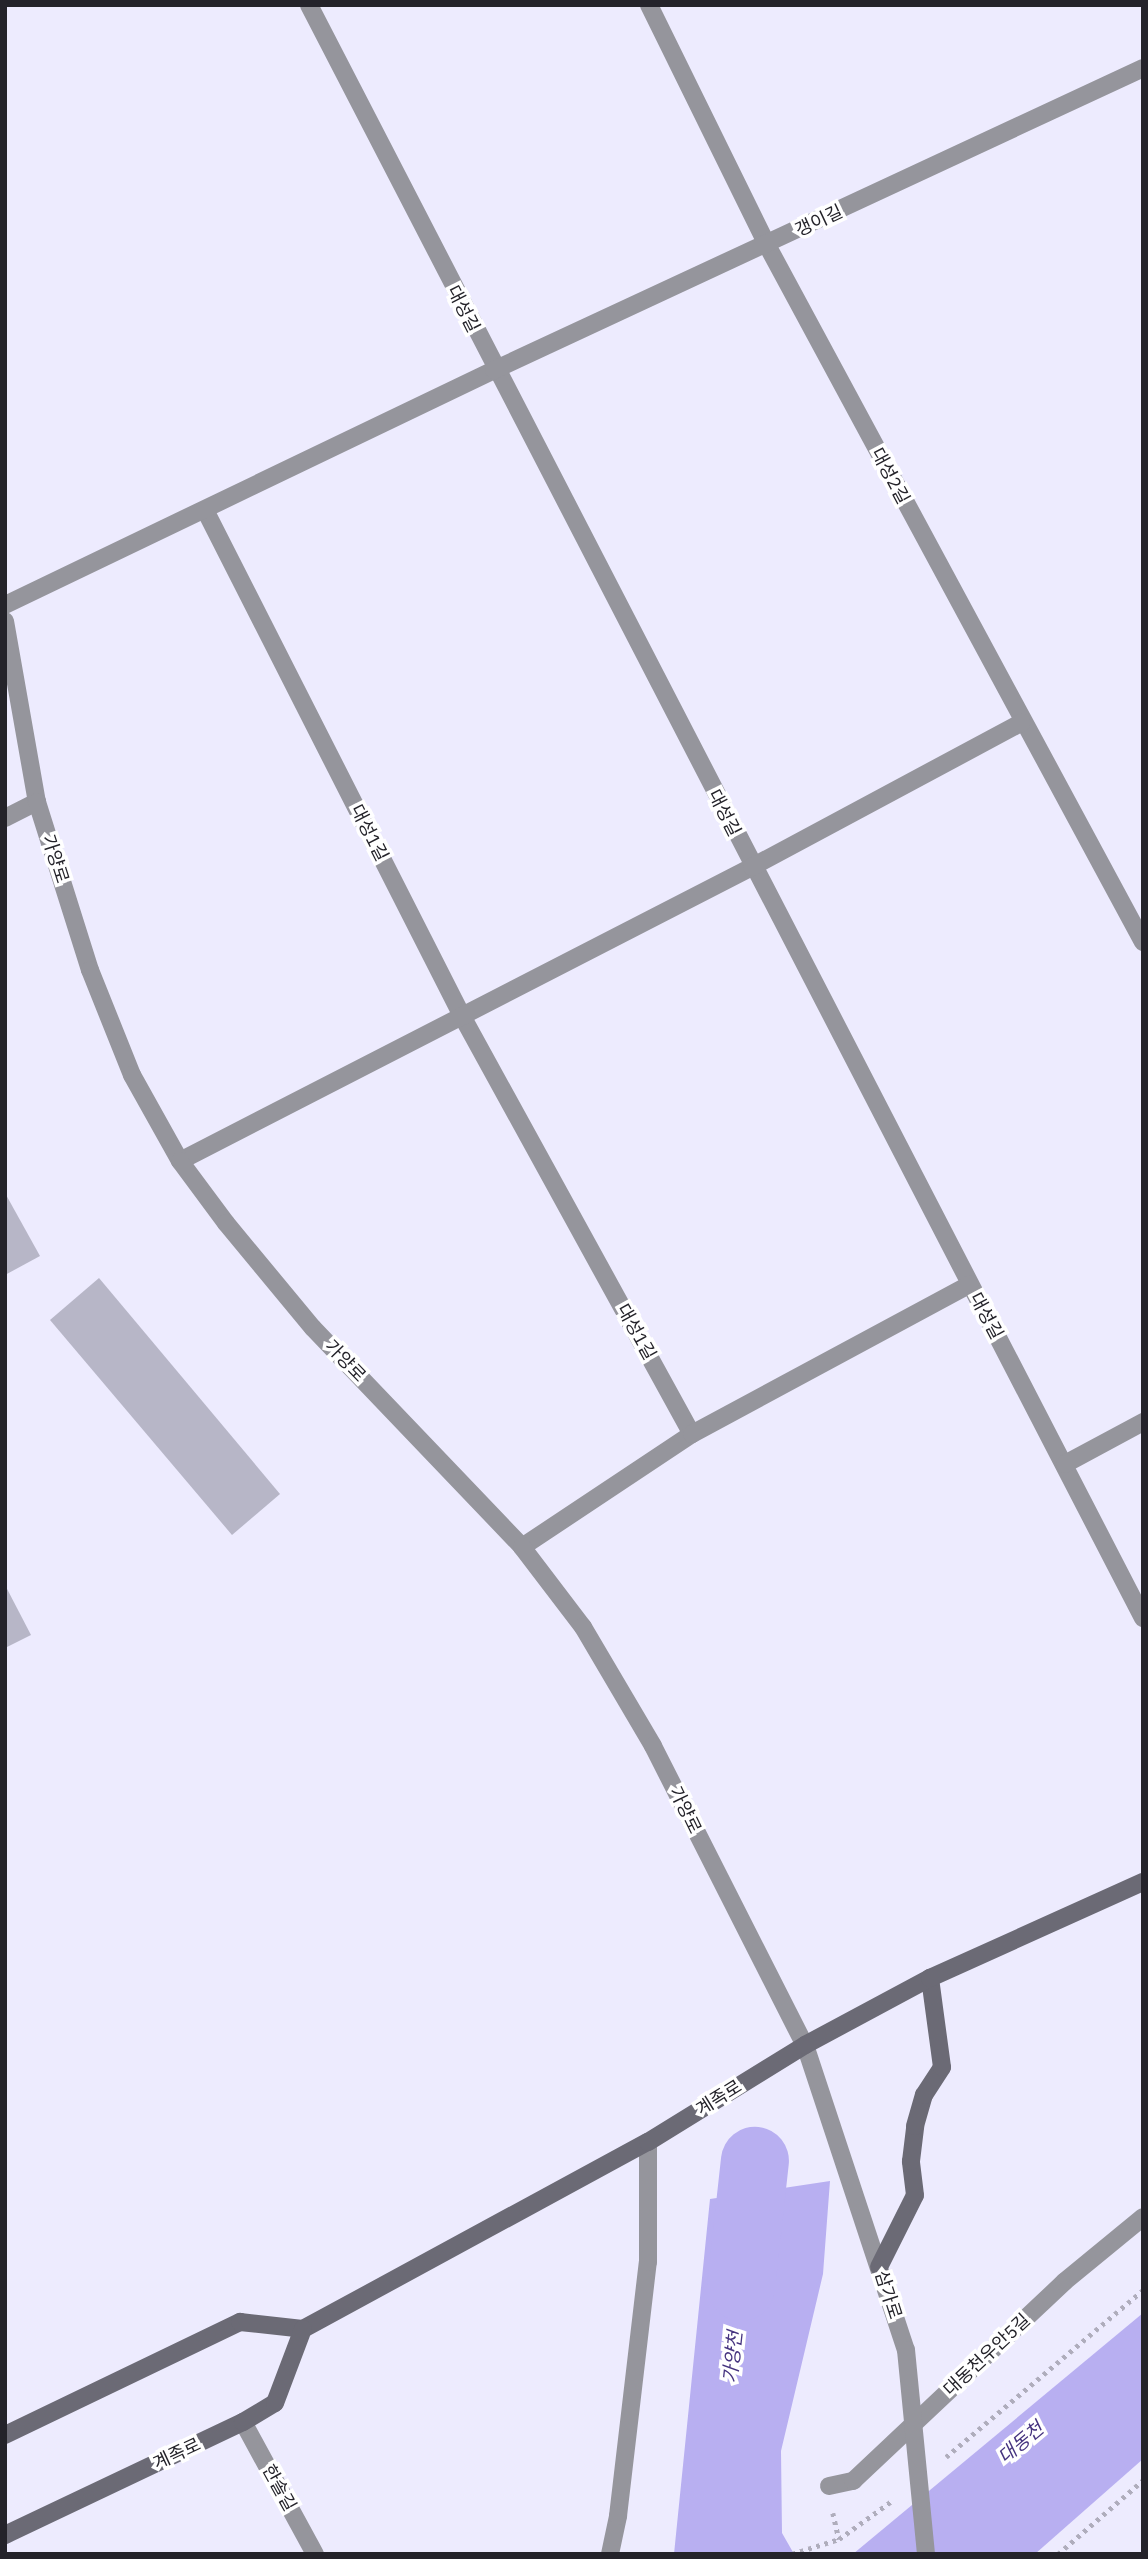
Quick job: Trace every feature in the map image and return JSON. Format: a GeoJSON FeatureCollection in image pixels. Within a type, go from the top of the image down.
{"type":"FeatureCollection","features":[{"type":"Feature","properties":{"kind":"main road","name":"계족로"},"geometry":{"type":"LineString","coordinates":[[5,2535],[243,2422],[275,2403],[303,2329],[648,2142],[805,2045],[930,1978],[1143,1882]]}},
{"type":"Feature","properties":{"kind":"main road"},"geometry":{"type":"LineString","coordinates":[[879,2267],[915,2195],[911,2161],[915,2126],[924,2095],[942,2067],[930,1978]]}},
{"type":"Feature","properties":{"kind":"main road"},"geometry":{"type":"LineString","coordinates":[[5,2435],[240,2322],[303,2329]]}},
{"type":"Feature","properties":{"kind":"street","name":"대성길"},"geometry":{"type":"LineString","coordinates":[[309,5],[494,370],[1143,1618]]}},
{"type":"Feature","properties":{"kind":"street","name":"대성2길"},"geometry":{"type":"LineString","coordinates":[[649,5],[767,245],[1143,942]]}},
{"type":"Feature","properties":{"kind":"street","name":"갱이길"},"geometry":{"type":"LineString","coordinates":[[494,370],[1143,68]]}},
{"type":"Feature","properties":{"kind":"street"},"geometry":{"type":"LineString","coordinates":[[5,605],[494,370]]}},
{"type":"Feature","properties":{"kind":"street","name":"대성1길"},"geometry":{"type":"LineString","coordinates":[[205,510],[462,1016],[692,1434]]}},
{"type":"Feature","properties":{"kind":"street","name":"가양로"},"geometry":{"type":"LineString","coordinates":[[5,621],[37,802],[90,970],[132,1075],[180,1161],[313,1328],[522,1547],[583,1627],[653,1746],[805,2045]]}},
{"type":"Feature","properties":{"kind":"street"},"geometry":{"type":"LineString","coordinates":[[180,1161],[752,867],[1022,722]]}},
{"type":"Feature","properties":{"kind":"street"},"geometry":{"type":"LineString","coordinates":[[5,818],[37,802]]}},
{"type":"Feature","properties":{"kind":"street"},"geometry":{"type":"LineString","coordinates":[[522,1547],[692,1434],[969,1284]]}},
{"type":"Feature","properties":{"kind":"street"},"geometry":{"type":"LineString","coordinates":[[1065,1464],[1143,1422]]}},
{"type":"Feature","properties":{"kind":"street","name":"삼가로"},"geometry":{"type":"LineString","coordinates":[[805,2045],[906,2350],[926,2554]]}},
{"type":"Feature","properties":{"kind":"street"},"geometry":{"type":"LineString","coordinates":[[610,2554],[618,2516],[648,2262],[648,2142]]}},
{"type":"Feature","properties":{"kind":"street","name":"대동천우안5길"},"geometry":{"type":"LineString","coordinates":[[829,2486],[853,2481],[1065,2282],[1143,2217]]}},
{"type":"Feature","properties":{"kind":"street","name":"한솔길"},"geometry":{"type":"LineString","coordinates":[[243,2422],[316,2554]]}},
{"type":"Feature","properties":{"kind":"path"},"geometry":{"type":"LineString","coordinates":[[939,2462],[1143,2290]]}},
{"type":"Feature","properties":{"kind":"path"},"geometry":{"type":"LineString","coordinates":[[1058,2554],[1143,2480]]}},
{"type":"Feature","properties":{"kind":"path"},"geometry":{"type":"LineString","coordinates":[[792,2554],[839,2539],[898,2496]]}},
{"type":"Feature","properties":{"kind":"water"},"geometry":{"type":"Polygon","coordinates":[[[830,2181],[823,2274],[781,2451],[782,2533],[794,2554],[674,2554],[710,2199],[830,2181]]]}},
{"type":"Feature","properties":{"kind":"water","name":"대동천"},"geometry":{"type":"Polygon","coordinates":[[[1143,2313],[1143,2459],[1035,2554],[853,2554],[1143,2313]]]}},
{"type":"Feature","properties":{"kind":"building"},"geometry":{"type":"Polygon","coordinates":[[[5,1193],[40,1256],[5,1275],[5,1193]]]}},
{"type":"Feature","properties":{"kind":"building"},"geometry":{"type":"Polygon","coordinates":[[[99,1278],[280,1494],[232,1535],[50,1320],[99,1278]]]}},
{"type":"Feature","properties":{"kind":"building"},"geometry":{"type":"Polygon","coordinates":[[[5,1585],[31,1635],[5,1648],[5,1585]]]}},
{"type":"Feature","properties":{"kind":"waterway","name":"가양천"},"geometry":{"type":"LineString","coordinates":[[741,2287],[755,2161]]}}]}
